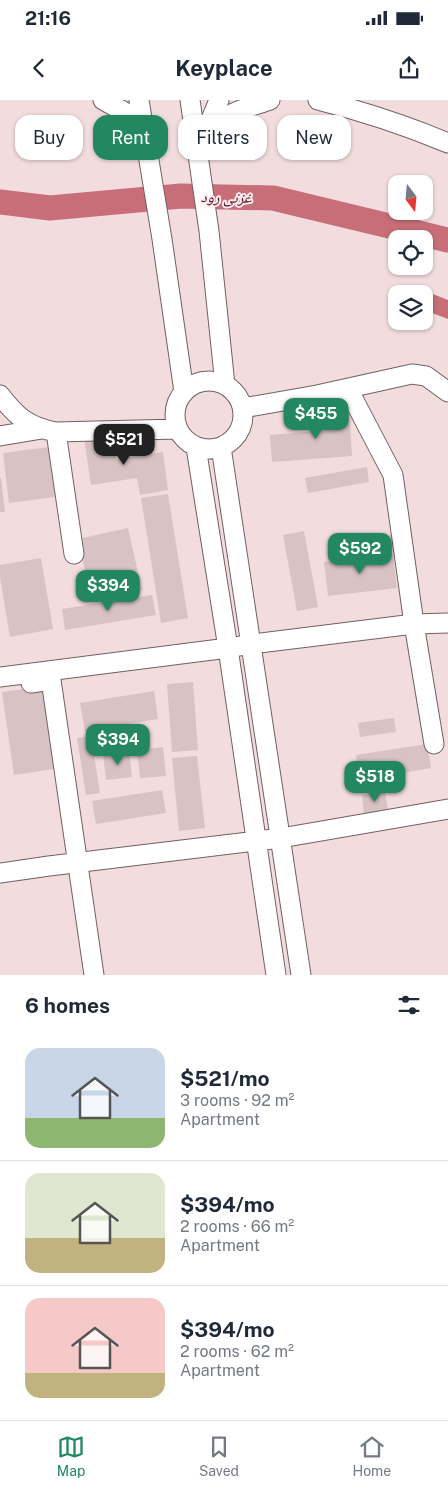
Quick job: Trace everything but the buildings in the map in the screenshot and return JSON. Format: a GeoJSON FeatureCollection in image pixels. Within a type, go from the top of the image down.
{"type":"FeatureCollection","features":[{"type":"Feature","properties":{"kind":"street"},"geometry":{"type":"LineString","coordinates":[[103,100],[130,115]]}},
{"type":"Feature","properties":{"kind":"street"},"geometry":{"type":"LineString","coordinates":[[139,100],[142,115]]}},
{"type":"Feature","properties":{"kind":"street"},"geometry":{"type":"LineString","coordinates":[[190,100],[193,115]]}},
{"type":"Feature","properties":{"kind":"street"},"geometry":{"type":"LineString","coordinates":[[213,115],[219,100]]}},
{"type":"Feature","properties":{"kind":"street"},"geometry":{"type":"LineString","coordinates":[[230,115],[270,100]]}},
{"type":"Feature","properties":{"kind":"street"},"geometry":{"type":"LineString","coordinates":[[318,100],[351,108],[412,128],[448,143]]}},
{"type":"Feature","properties":{"kind":"street"},"geometry":{"type":"LineString","coordinates":[[149,160],[184,392]]}},
{"type":"Feature","properties":{"kind":"street"},"geometry":{"type":"LineString","coordinates":[[201,160],[225,385]]}},
{"type":"Feature","properties":{"kind":"street"},"geometry":{"type":"LineString","coordinates":[[243,408],[348,389],[412,374],[426,376],[448,392]]}},
{"type":"Feature","properties":{"kind":"street"},"geometry":{"type":"LineString","coordinates":[[204,382],[225,385],[236,395],[243,408],[243,421],[239,432],[231,442],[221,448],[208,450],[196,447],[185,440],[178,429],[175,416],[178,403],[184,392],[193,386],[204,382]]}},
{"type":"Feature","properties":{"kind":"street"},"geometry":{"type":"LineString","coordinates":[[348,389],[393,475],[414,624],[434,744]]}},
{"type":"Feature","properties":{"kind":"street"},"geometry":{"type":"LineString","coordinates":[[0,395],[23,420],[49,431]]}},
{"type":"Feature","properties":{"kind":"street"},"geometry":{"type":"LineString","coordinates":[[0,436],[49,431],[178,429]]}},
{"type":"Feature","properties":{"kind":"street"},"geometry":{"type":"LineString","coordinates":[[49,431],[74,554]]}},
{"type":"Feature","properties":{"kind":"street"},"geometry":{"type":"LineString","coordinates":[[196,447],[228,648],[276,975]]}},
{"type":"Feature","properties":{"kind":"street"},"geometry":{"type":"LineString","coordinates":[[221,448],[301,975]]}},
{"type":"Feature","properties":{"kind":"street"},"geometry":{"type":"LineString","coordinates":[[0,677],[414,624],[448,622]]}},
{"type":"Feature","properties":{"kind":"street"},"geometry":{"type":"LineString","coordinates":[[0,688],[51,680],[94,975]]}},
{"type":"Feature","properties":{"kind":"street"},"geometry":{"type":"LineString","coordinates":[[0,873],[281,838],[448,809]]}},
{"type":"Feature","properties":{"kind":"shaded area"},"geometry":{"type":"Polygon","coordinates":[[[433,294],[448,300],[448,319],[433,313],[433,294]]]}},
{"type":"Feature","properties":{"kind":"waterway","name":"غزنی رود"},"geometry":{"type":"LineString","coordinates":[[0,202],[50,208],[181,196],[273,198],[448,240]]}}]}
